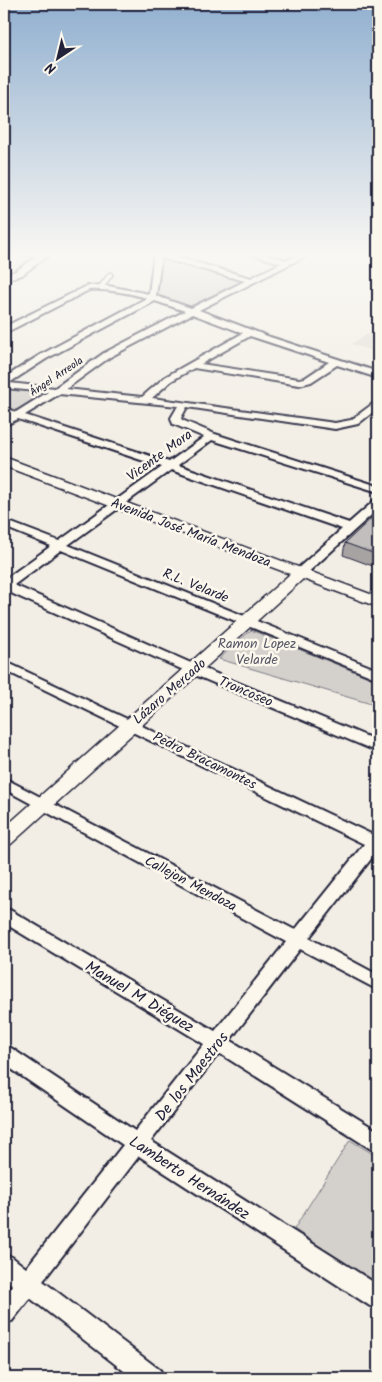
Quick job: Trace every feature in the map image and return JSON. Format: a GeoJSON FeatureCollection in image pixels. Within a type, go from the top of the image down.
{"type":"FeatureCollection","features":[{"type":"Feature","properties":{"kind":"street"},"geometry":{"type":"LineString","coordinates":[[4,330],[29,317]]}},
{"type":"Feature","properties":{"kind":"street"},"geometry":{"type":"LineString","coordinates":[[4,384],[43,357],[117,317]]}},
{"type":"Feature","properties":{"kind":"street","name":"Ángel Arreola"},"geometry":{"type":"LineString","coordinates":[[4,423],[55,392],[107,355],[179,317]]}},
{"type":"Feature","properties":{"kind":"street"},"geometry":{"type":"LineString","coordinates":[[209,317],[378,375]]}},
{"type":"Feature","properties":{"kind":"street"},"geometry":{"type":"LineString","coordinates":[[144,400],[168,379],[249,332]]}},
{"type":"Feature","properties":{"kind":"street"},"geometry":{"type":"LineString","coordinates":[[190,365],[299,382],[308,380],[336,361]]}},
{"type":"Feature","properties":{"kind":"street"},"geometry":{"type":"LineString","coordinates":[[4,384],[55,392],[184,404],[335,426],[354,422],[378,403]]}},
{"type":"Feature","properties":{"kind":"street"},"geometry":{"type":"LineString","coordinates":[[184,404],[176,418],[177,422],[210,436],[377,489]]}},
{"type":"Feature","properties":{"kind":"street"},"geometry":{"type":"LineString","coordinates":[[4,411],[351,528]]}},
{"type":"Feature","properties":{"kind":"street","name":"Vicente Mora"},"geometry":{"type":"LineString","coordinates":[[4,585],[61,546],[210,436]]}},
{"type":"Feature","properties":{"kind":"street","name":"Avenida José María Mendoza"},"geometry":{"type":"LineString","coordinates":[[4,461],[378,602]]}},
{"type":"Feature","properties":{"kind":"street","name":"Lázaro Mercado"},"geometry":{"type":"LineString","coordinates":[[4,839],[130,724],[195,670],[300,573],[376,508]]}},
{"type":"Feature","properties":{"kind":"street","name":"R.L. Velarde"},"geometry":{"type":"LineString","coordinates":[[4,523],[378,675]]}},
{"type":"Feature","properties":{"kind":"street","name":"Troncoseo"},"geometry":{"type":"LineString","coordinates":[[4,585],[195,670],[378,747]]}},
{"type":"Feature","properties":{"kind":"street","name":"Pedro Bracamontes"},"geometry":{"type":"LineString","coordinates":[[4,665],[377,841]]}},
{"type":"Feature","properties":{"kind":"street","name":"Callejon Mendoza"},"geometry":{"type":"LineString","coordinates":[[4,783],[378,983]]}},
{"type":"Feature","properties":{"kind":"street","name":"De los Maestros"},"geometry":{"type":"LineString","coordinates":[[4,1313],[297,939],[377,841]]}},
{"type":"Feature","properties":{"kind":"street","name":"Manuel M Diéguez"},"geometry":{"type":"LineString","coordinates":[[4,915],[217,1042],[378,1142]]}},
{"type":"Feature","properties":{"kind":"street","name":"Lamberto Hernández"},"geometry":{"type":"LineString","coordinates":[[4,1054],[138,1144],[378,1298]]}},
{"type":"Feature","properties":{"kind":"street"},"geometry":{"type":"LineString","coordinates":[[4,1264],[152,1378]]}},
{"type":"Feature","properties":{"kind":"shaded area"},"geometry":{"type":"Polygon","coordinates":[[[378,328],[378,353],[351,344],[378,328]]]}},
{"type":"Feature","properties":{"kind":"green space"},"geometry":{"type":"Polygon","coordinates":[[[4,388],[44,393],[14,412],[4,409],[4,388]]]}},
{"type":"Feature","properties":{"kind":"green space","name":"Ramon Lopez Velarde"},"geometry":{"type":"Polygon","coordinates":[[[251,630],[378,681],[378,706],[219,659],[251,630]]]}},
{"type":"Feature","properties":{"kind":"green space"},"geometry":{"type":"Polygon","coordinates":[[[350,1140],[378,1157],[378,1285],[294,1229],[350,1140]]]}},
{"type":"Feature","properties":{"kind":"building"},"geometry":{"type":"Polygon","coordinates":[[[378,513],[378,555],[345,543],[376,514],[378,513]]]}}]}
